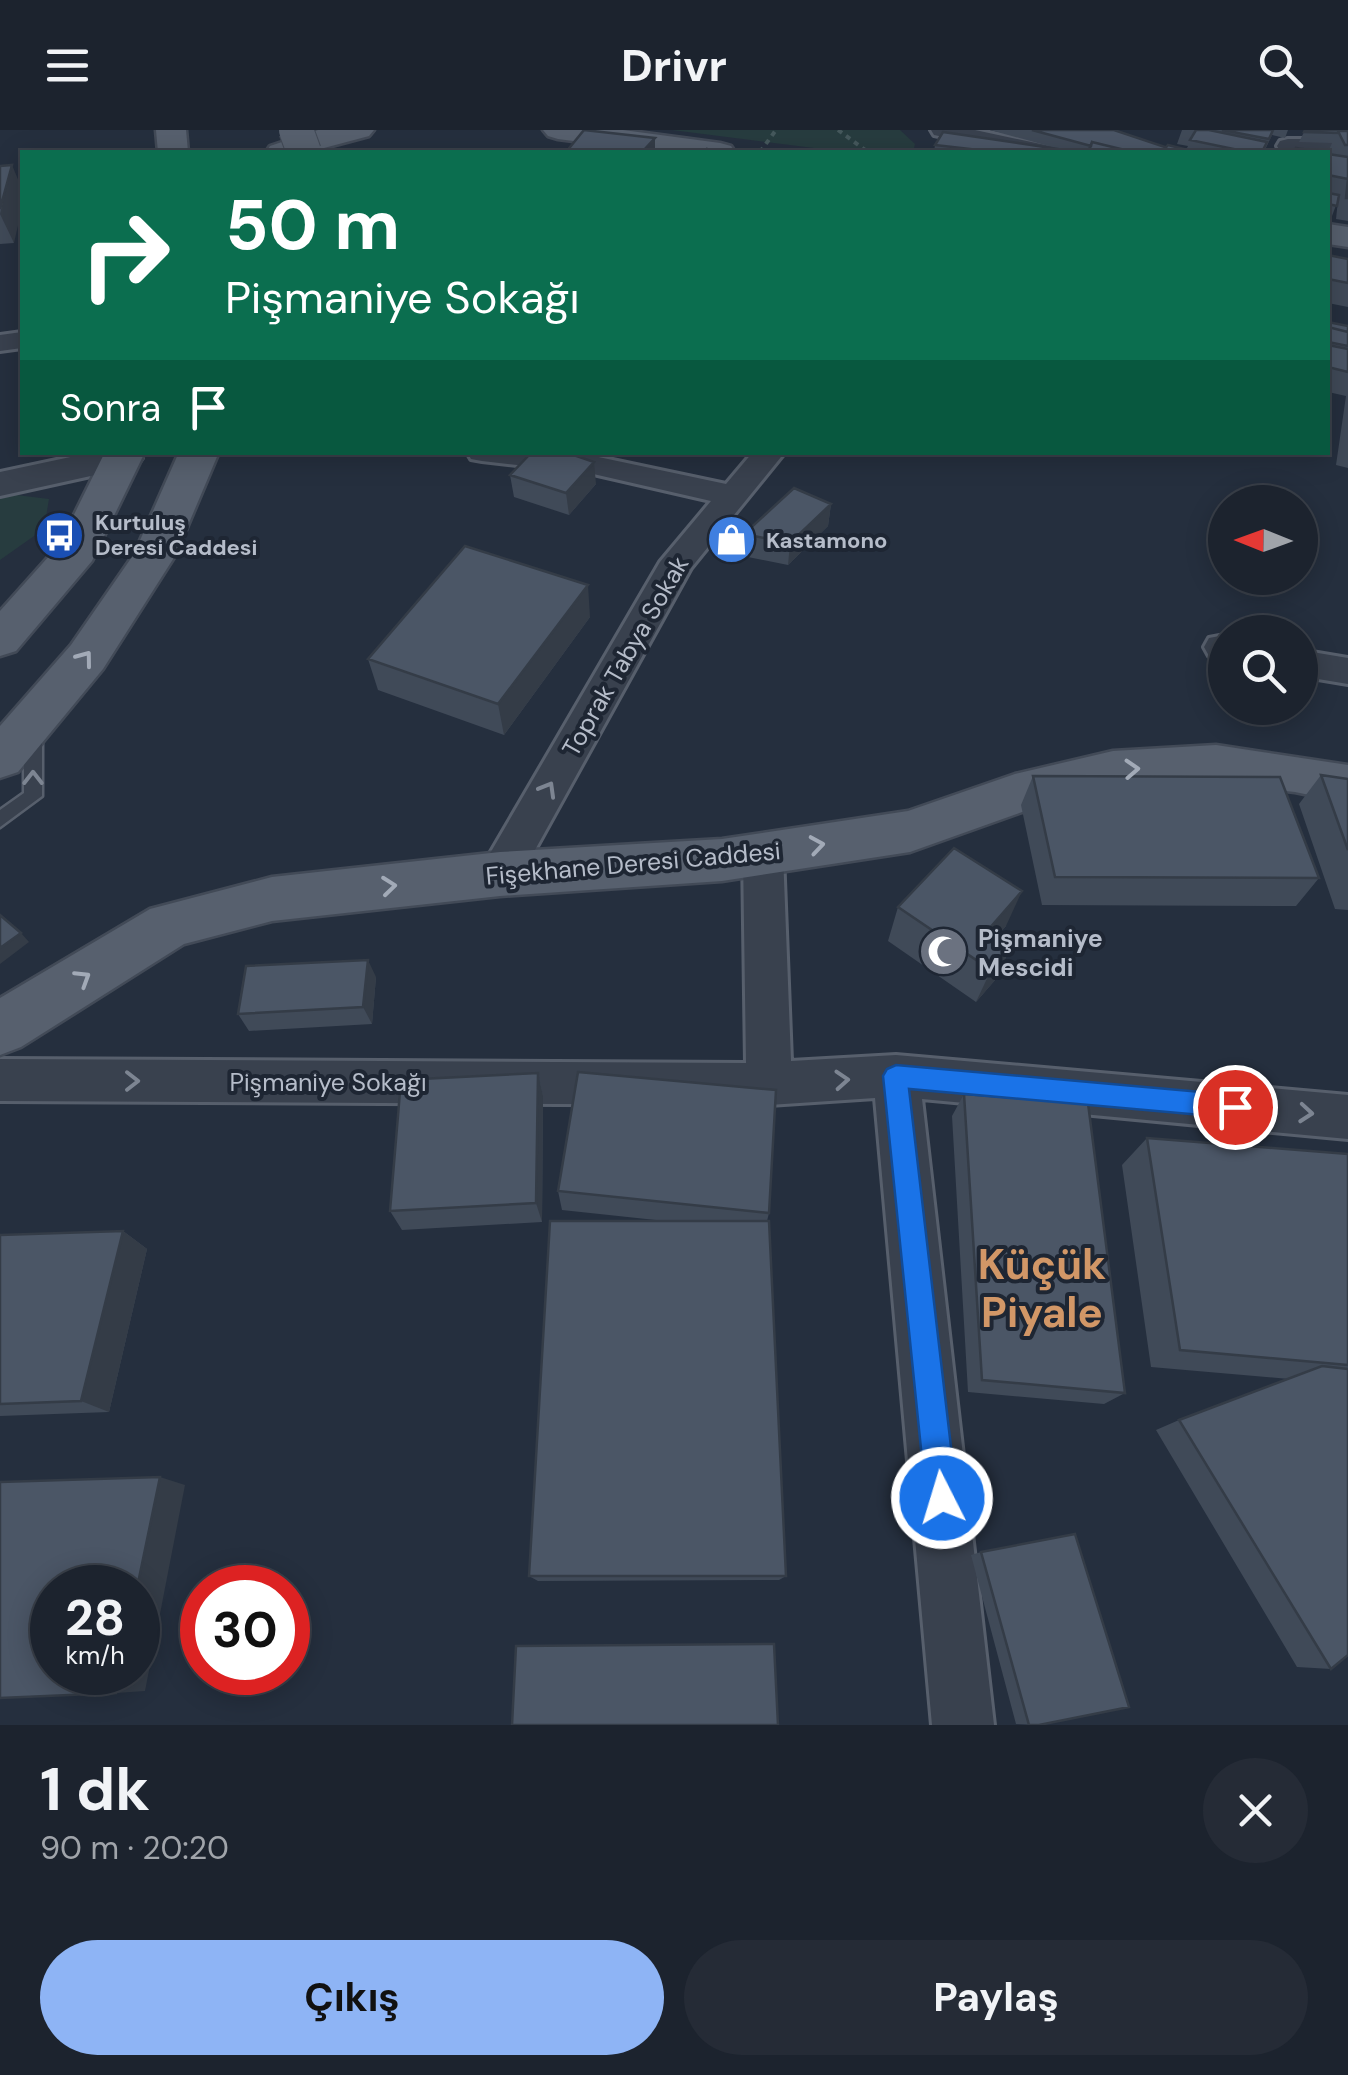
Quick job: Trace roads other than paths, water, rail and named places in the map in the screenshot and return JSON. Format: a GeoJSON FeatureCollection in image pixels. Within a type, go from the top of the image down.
{"type":"FeatureCollection","features":[{"type":"Feature","properties":{"kind":"main road"},"geometry":{"type":"LineString","coordinates":[[287,150],[359,130]]}},
{"type":"Feature","properties":{"kind":"main road"},"geometry":{"type":"LineString","coordinates":[[558,130],[705,150]]}},
{"type":"Feature","properties":{"kind":"main road"},"geometry":{"type":"LineString","coordinates":[[0,640],[77,550],[124,455]]}},
{"type":"Feature","properties":{"kind":"main road"},"geometry":{"type":"LineString","coordinates":[[0,759],[87,656],[154,556],[198,455]]}},
{"type":"Feature","properties":{"kind":"main road","name":"Fişekhane Deresi Caddesi"},"geometry":{"type":"LineString","coordinates":[[0,1029],[169,925],[272,899],[500,874],[763,854],[910,831],[1014,794],[1114,770],[1216,764],[1348,784]]}},
{"type":"Feature","properties":{"kind":"street"},"geometry":{"type":"LineString","coordinates":[[942,130],[1037,150]]}},
{"type":"Feature","properties":{"kind":"street"},"geometry":{"type":"LineString","coordinates":[[1288,143],[1348,146]]}},
{"type":"Feature","properties":{"kind":"street"},"geometry":{"type":"LineString","coordinates":[[0,484],[124,455]]}},
{"type":"Feature","properties":{"kind":"street"},"geometry":{"type":"LineString","coordinates":[[509,455],[589,464],[734,496]]}},
{"type":"Feature","properties":{"kind":"street","name":"Toprak Tabya Sokak"},"geometry":{"type":"LineString","coordinates":[[500,874],[677,562],[768,455]]}},
{"type":"Feature","properties":{"kind":"street"},"geometry":{"type":"LineString","coordinates":[[1318,665],[1348,671]]}},
{"type":"Feature","properties":{"kind":"street"},"geometry":{"type":"LineString","coordinates":[[763,854],[769,1084]]}},
{"type":"Feature","properties":{"kind":"street"},"geometry":{"type":"LineString","coordinates":[[896,1076],[963,1725]]}},
{"type":"Feature","properties":{"kind":"street","name":"Pişmaniye Sokağı"},"geometry":{"type":"LineString","coordinates":[[0,1080],[769,1084],[896,1076],[1348,1117]]}},
{"type":"Feature","properties":{"kind":"lane"},"geometry":{"type":"LineString","coordinates":[[0,820],[33,796],[33,720]]}},
{"type":"Feature","properties":{"kind":"place","name":"Kurtuluş Deresi Caddesi"},"geometry":{"type":"Point","coordinates":[60,535]}},
{"type":"Feature","properties":{"kind":"place","name":"Kastamono"},"geometry":{"type":"Point","coordinates":[731,540]}},
{"type":"Feature","properties":{"kind":"place","name":"Pişmaniye Mescidi"},"geometry":{"type":"Point","coordinates":[943,952]}},
{"type":"Feature","properties":{"kind":"district","name":"Küçük Piyale"},"geometry":{"type":"Point","coordinates":[1042,1288]}}]}
